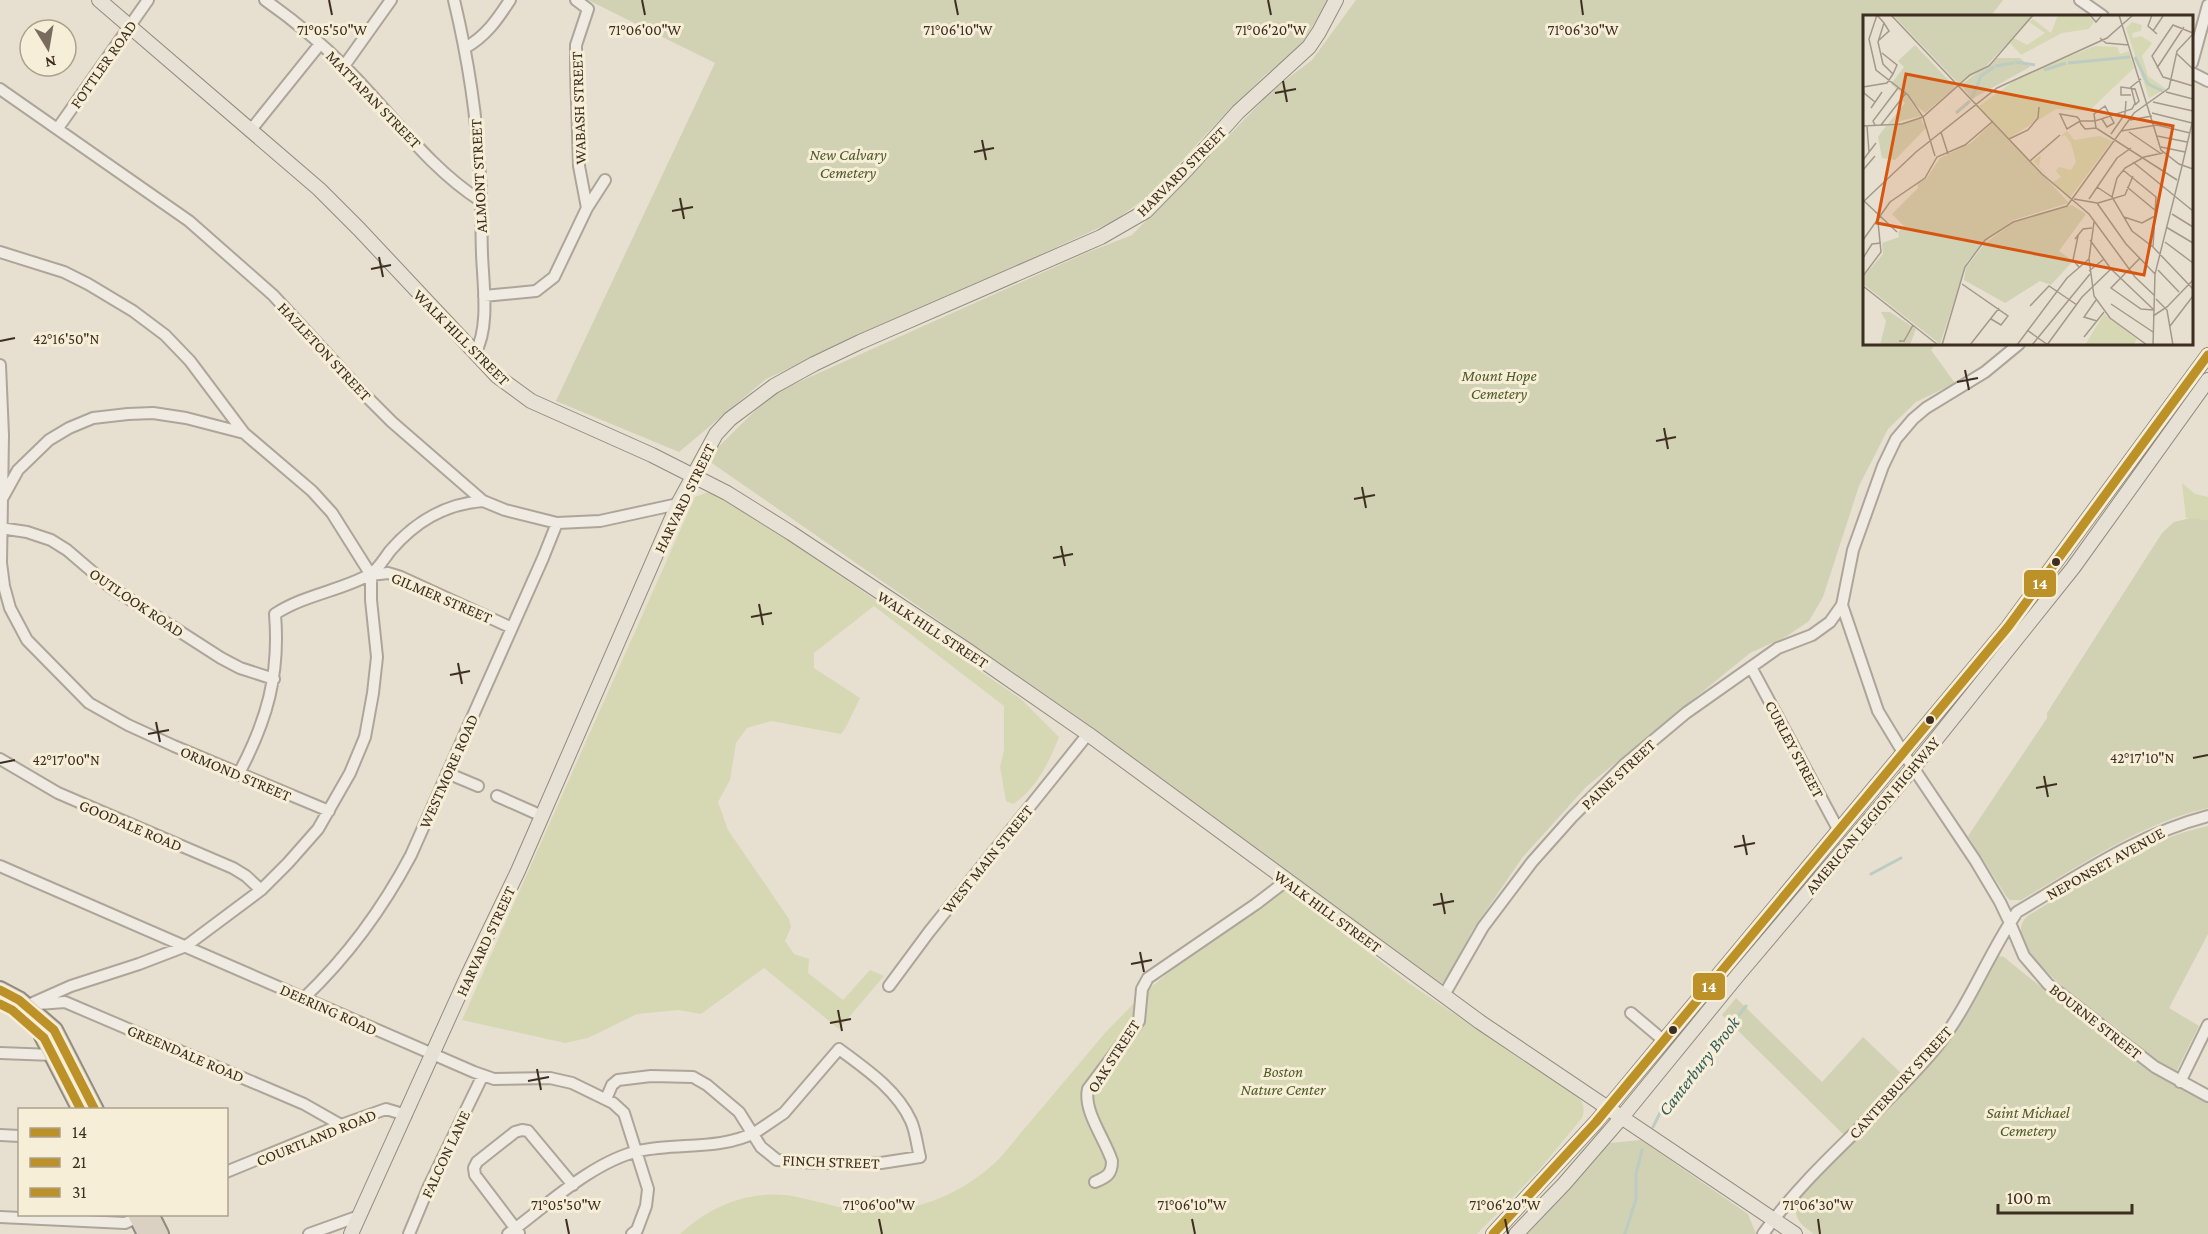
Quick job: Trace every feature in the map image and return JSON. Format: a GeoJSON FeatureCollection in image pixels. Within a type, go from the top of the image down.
{"type":"FeatureCollection","features":[{"type":"Feature","properties":{"kind":"highway"},"geometry":{"type":"LineString","coordinates":[[0,990],[26,1006],[42,1021],[43,1036],[59,1052],[94,1108]]}},
{"type":"Feature","properties":{"kind":"highway"},"geometry":{"type":"LineString","coordinates":[[59,1052],[80,1108]]}},
{"type":"Feature","properties":{"kind":"highway"},"geometry":{"type":"LineString","coordinates":[[142,1216],[146,1234]]}},
{"type":"Feature","properties":{"kind":"highway"},"geometry":{"type":"LineString","coordinates":[[143,1216],[160,1234]]}},
{"type":"Feature","properties":{"kind":"main road","name":"WALK HILL STREET"},"geometry":{"type":"LineString","coordinates":[[99,0],[319,189],[352,221],[497,376],[531,401],[651,455],[727,493],[791,534],[967,650],[1088,734],[1489,1028],[1795,1234]]}},
{"type":"Feature","properties":{"kind":"main road","name":"HARVARD STREET"},"geometry":{"type":"LineString","coordinates":[[351,1234],[542,816],[678,504],[716,434],[730,419],[774,386],[860,342],[1101,237],[1146,211],[1187,170],[1238,112],[1309,46],[1336,0]]}},
{"type":"Feature","properties":{"kind":"main road","name":"AMERICAN LEGION HIGHWAY"},"geometry":{"type":"LineString","coordinates":[[1493,1234],[1569,1153],[2008,627],[2208,355]]}},
{"type":"Feature","properties":{"kind":"main road","name":"AMERICAN LEGION HIGHWAY"},"geometry":{"type":"LineString","coordinates":[[1516,1234],[1564,1184],[1622,1117],[1745,966],[1913,768],[2073,568],[2208,380]]}},
{"type":"Feature","properties":{"kind":"main road"},"geometry":{"type":"LineString","coordinates":[[2146,440],[2159,449]]}},
{"type":"Feature","properties":{"kind":"street","name":"FOTTLER ROAD"},"geometry":{"type":"LineString","coordinates":[[58,129],[148,0]]}},
{"type":"Feature","properties":{"kind":"street"},"geometry":{"type":"LineString","coordinates":[[344,66],[392,0]]}},
{"type":"Feature","properties":{"kind":"street","name":"ALMONT STREET"},"geometry":{"type":"LineString","coordinates":[[454,0],[474,101],[481,201],[483,339],[475,353]]}},
{"type":"Feature","properties":{"kind":"street"},"geometry":{"type":"LineString","coordinates":[[465,48],[479,40],[494,25],[510,0]]}},
{"type":"Feature","properties":{"kind":"street","name":"WABASH STREET"},"geometry":{"type":"LineString","coordinates":[[576,0],[588,9],[576,45],[579,166],[587,208]]}},
{"type":"Feature","properties":{"kind":"street"},"geometry":{"type":"LineString","coordinates":[[2080,0],[2102,15]]}},
{"type":"Feature","properties":{"kind":"street"},"geometry":{"type":"LineString","coordinates":[[2193,60],[2206,9],[2199,0]]}},
{"type":"Feature","properties":{"kind":"street","name":"MATTAPAN STREET"},"geometry":{"type":"LineString","coordinates":[[268,1],[344,66],[460,187],[481,201]]}},
{"type":"Feature","properties":{"kind":"street"},"geometry":{"type":"LineString","coordinates":[[250,131],[320,44]]}},
{"type":"Feature","properties":{"kind":"street"},"geometry":{"type":"LineString","coordinates":[[2193,74],[2208,81]]}},
{"type":"Feature","properties":{"kind":"street","name":"HAZLETON STREET"},"geometry":{"type":"LineString","coordinates":[[0,89],[189,221],[242,267],[296,319],[392,422],[483,501],[513,513],[557,523],[600,520],[678,504]]}},
{"type":"Feature","properties":{"kind":"street"},"geometry":{"type":"LineString","coordinates":[[484,296],[536,291],[554,277],[587,208],[605,180]]}},
{"type":"Feature","properties":{"kind":"street"},"geometry":{"type":"LineString","coordinates":[[0,252],[64,273],[133,310],[165,335],[190,361],[244,433],[312,491],[332,513],[371,574],[370,600],[377,657],[373,693],[364,737],[350,773],[318,829],[288,864],[261,890],[186,946],[71,986],[26,1006]]}},
{"type":"Feature","properties":{"kind":"street"},"geometry":{"type":"LineString","coordinates":[[2010,923],[1980,869],[1878,711],[1842,605],[1853,550],[1883,466],[1896,440],[1913,419],[1926,408],[1985,372],[2018,345]]}},
{"type":"Feature","properties":{"kind":"street","name":"ORMOND STREET"},"geometry":{"type":"LineString","coordinates":[[0,365],[3,392],[0,528],[3,577],[10,608],[27,640],[50,666],[89,703],[128,725],[238,775],[329,811]]}},
{"type":"Feature","properties":{"kind":"street"},"geometry":{"type":"LineString","coordinates":[[2,498],[18,470],[49,440],[93,418],[153,413],[186,418],[244,433]]}},
{"type":"Feature","properties":{"kind":"street"},"geometry":{"type":"LineString","coordinates":[[238,775],[262,726],[274,679],[277,652],[275,614],[371,574],[405,534],[419,522],[435,513],[467,502],[483,501]]}},
{"type":"Feature","properties":{"kind":"street","name":"WESTMORE ROAD"},"geometry":{"type":"LineString","coordinates":[[304,998],[363,933],[391,893],[411,855],[557,523]]}},
{"type":"Feature","properties":{"kind":"street","name":"OUTLOOK ROAD"},"geometry":{"type":"LineString","coordinates":[[0,528],[27,532],[51,540],[67,550],[109,586],[213,653],[240,668],[274,679]]}},
{"type":"Feature","properties":{"kind":"street","name":"GILMER STREET"},"geometry":{"type":"LineString","coordinates":[[371,574],[388,573],[401,577],[512,628]]}},
{"type":"Feature","properties":{"kind":"street","name":"PAINE STREET"},"geometry":{"type":"LineString","coordinates":[[1444,995],[1484,927],[1532,862],[1572,817],[1625,764],[1679,718],[1778,648],[1812,635],[1830,622],[1842,605]]}},
{"type":"Feature","properties":{"kind":"street","name":"CURLEY STREET"},"geometry":{"type":"LineString","coordinates":[[1751,667],[1839,831]]}},
{"type":"Feature","properties":{"kind":"street","name":"WEST MAIN STREET"},"geometry":{"type":"LineString","coordinates":[[889,986],[928,933],[1088,734]]}},
{"type":"Feature","properties":{"kind":"street","name":"GOODALE ROAD"},"geometry":{"type":"LineString","coordinates":[[0,759],[58,793],[233,868],[261,890]]}},
{"type":"Feature","properties":{"kind":"street"},"geometry":{"type":"LineString","coordinates":[[447,772],[478,786]]}},
{"type":"Feature","properties":{"kind":"street"},"geometry":{"type":"LineString","coordinates":[[497,796],[542,816]]}},
{"type":"Feature","properties":{"kind":"street","name":"NEPONSET AVENUE"},"geometry":{"type":"LineString","coordinates":[[2010,923],[2017,912],[2140,840],[2165,828],[2208,816]]}},
{"type":"Feature","properties":{"kind":"street","name":"DEERING ROAD"},"geometry":{"type":"LineString","coordinates":[[0,866],[483,1075],[494,1079],[550,1078],[572,1083],[606,1099],[624,1113],[648,1189],[646,1206],[637,1230],[632,1234]]}},
{"type":"Feature","properties":{"kind":"street","name":"OAK STREET"},"geometry":{"type":"LineString","coordinates":[[1095,1182],[1106,1177],[1112,1170],[1112,1161],[1088,1108],[1086,1096],[1088,1089],[1139,1021],[1142,988],[1148,978],[1286,881]]}},
{"type":"Feature","properties":{"kind":"street","name":"BOURNE STREET"},"geometry":{"type":"LineString","coordinates":[[2010,923],[2021,952],[2044,980],[2155,1067],[2208,1096]]}},
{"type":"Feature","properties":{"kind":"street","name":"CANTERBURY STREET"},"geometry":{"type":"LineString","coordinates":[[1763,1234],[1795,1194],[1911,1075],[1941,1040],[1957,1018],[1990,954],[2010,923]]}},
{"type":"Feature","properties":{"kind":"street","name":"GREENDALE ROAD"},"geometry":{"type":"LineString","coordinates":[[26,1006],[66,1002],[304,1104],[341,1125]]}},
{"type":"Feature","properties":{"kind":"street"},"geometry":{"type":"LineString","coordinates":[[1631,1013],[1663,1040]]}},
{"type":"Feature","properties":{"kind":"street"},"geometry":{"type":"LineString","coordinates":[[2180,1082],[2208,1025]]}},
{"type":"Feature","properties":{"kind":"street","name":"FINCH STREET"},"geometry":{"type":"LineString","coordinates":[[606,1099],[612,1085],[618,1080],[651,1076],[693,1077],[707,1085],[739,1112],[752,1134],[761,1147],[777,1160],[881,1163],[920,1157],[911,1121],[895,1095],[839,1048],[784,1113],[752,1134]]}},
{"type":"Feature","properties":{"kind":"street"},"geometry":{"type":"LineString","coordinates":[[0,1053],[59,1052]]}},
{"type":"Feature","properties":{"kind":"street","name":"FALCON LANE"},"geometry":{"type":"LineString","coordinates":[[409,1234],[429,1186],[483,1075]]}},
{"type":"Feature","properties":{"kind":"street","name":"COURTLAND ROAD"},"geometry":{"type":"LineString","coordinates":[[228,1172],[341,1125],[386,1109],[406,1115]]}},
{"type":"Feature","properties":{"kind":"street"},"geometry":{"type":"LineString","coordinates":[[573,1185],[528,1131],[515,1132],[477,1162],[474,1168],[475,1175],[515,1232],[573,1185],[597,1169],[637,1151],[708,1145],[752,1134]]}},
{"type":"Feature","properties":{"kind":"street"},"geometry":{"type":"LineString","coordinates":[[0,1135],[18,1136]]}},
{"type":"Feature","properties":{"kind":"street"},"geometry":{"type":"LineString","coordinates":[[0,1217],[125,1223],[140,1216]]}},
{"type":"Feature","properties":{"kind":"street"},"geometry":{"type":"LineString","coordinates":[[309,1234],[359,1216]]}},
{"type":"Feature","properties":{"kind":"green space","name":"New Calvary Cemetery"},"geometry":{"type":"Polygon","coordinates":[[[588,0],[1328,0],[1300,47],[1264,76],[1206,134],[1154,192],[1114,221],[766,379],[679,452],[556,401],[715,63],[588,0]]]}},
{"type":"Feature","properties":{"kind":"green space","name":"Mount Hope Cemetery"},"geometry":{"type":"Polygon","coordinates":[[[1356,0],[2003,0],[1992,15],[1863,15],[1863,345],[1935,345],[1931,350],[1955,383],[1916,402],[1888,429],[1859,486],[1823,597],[1809,621],[1787,636],[1750,653],[1586,787],[1522,858],[1472,931],[1449,975],[1441,985],[1072,713],[706,459],[772,394],[1086,253],[1132,235],[1275,88],[1312,60],[1356,0]]]}},
{"type":"Feature","properties":{"kind":"green space"},"geometry":{"type":"Polygon","coordinates":[[[2182,483],[2195,494],[2208,497],[2208,520],[2186,518],[2182,483]]]}},
{"type":"Feature","properties":{"kind":"green space"},"geometry":{"type":"Polygon","coordinates":[[[714,490],[1021,699],[1059,737],[1051,756],[1041,775],[1021,798],[1013,804],[1006,801],[1000,767],[1004,750],[1004,706],[874,606],[814,653],[814,668],[860,698],[841,734],[771,721],[747,728],[736,743],[730,780],[718,802],[728,830],[789,919],[791,927],[785,941],[794,954],[809,959],[808,973],[843,1000],[870,970],[884,976],[839,1029],[764,968],[701,1014],[678,1010],[637,1014],[588,1038],[565,1043],[462,1020],[695,497],[714,490]]]}},
{"type":"Feature","properties":{"kind":"green space"},"geometry":{"type":"Polygon","coordinates":[[[2191,518],[2208,520],[2208,808],[2158,824],[2112,847],[2021,900],[2010,900],[1968,836],[2047,718],[2047,713],[2162,533],[2174,522],[2191,518]]]}},
{"type":"Feature","properties":{"kind":"green space"},"geometry":{"type":"Polygon","coordinates":[[[2208,826],[2208,934],[2169,1008],[2199,1026],[2176,1072],[2152,1057],[2051,976],[2035,959],[2024,942],[2021,927],[2029,915],[2138,851],[2184,832],[2208,826]]]}},
{"type":"Feature","properties":{"kind":"green space","name":"Boston Nature Center"},"geometry":{"type":"Polygon","coordinates":[[[1285,889],[1410,984],[1578,1097],[1582,1102],[1584,1109],[1582,1118],[1539,1170],[1477,1234],[680,1234],[721,1206],[752,1196],[785,1195],[861,1211],[899,1210],[935,1200],[969,1183],[999,1159],[1105,1033],[1141,996],[1175,967],[1285,889]]]}},
{"type":"Feature","properties":{"kind":"green space","name":"Saint Michael Cemetery"},"geometry":{"type":"Polygon","coordinates":[[[1998,956],[2004,957],[2144,1065],[2208,1102],[2208,1234],[1814,1234],[1798,1220],[1796,1206],[1798,1200],[1939,1053],[1968,1011],[1993,959],[1998,956]]]}},
{"type":"Feature","properties":{"kind":"green space"},"geometry":{"type":"Polygon","coordinates":[[[1736,998],[1822,1082],[1863,1037],[1903,1075],[1844,1135],[1722,1015],[1736,998]]]}},
{"type":"Feature","properties":{"kind":"green space"},"geometry":{"type":"Polygon","coordinates":[[[1641,1140],[1748,1214],[1756,1234],[1526,1234],[1610,1143],[1641,1140]]]}},
{"type":"Feature","properties":{"kind":"waterway","name":"Canterbury Brook"},"geometry":{"type":"LineString","coordinates":[[1871,874],[1901,858]]}},
{"type":"Feature","properties":{"kind":"waterway","name":"Canterbury Brook"},"geometry":{"type":"LineString","coordinates":[[1653,1127],[1664,1105],[1704,1060],[1746,1006]]}},
{"type":"Feature","properties":{"kind":"waterway","name":"Canterbury Brook"},"geometry":{"type":"LineString","coordinates":[[1625,1234],[1636,1199],[1636,1174],[1642,1150]]}},
{"type":"Feature","properties":{"kind":"transit line","name":"14"},"geometry":{"type":"LineString","coordinates":[[1493,1234],[1596,1122],[2008,627],[2208,355]]}},
{"type":"Feature","properties":{"kind":"transit line","name":"21"},"geometry":{"type":"LineString","coordinates":[[0,990],[19,1000],[54,1030],[94,1108]]}},
{"type":"Feature","properties":{"kind":"transit line","name":"31"},"geometry":{"type":"LineString","coordinates":[[0,1004],[12,1010],[44,1038],[80,1108]]}}]}
